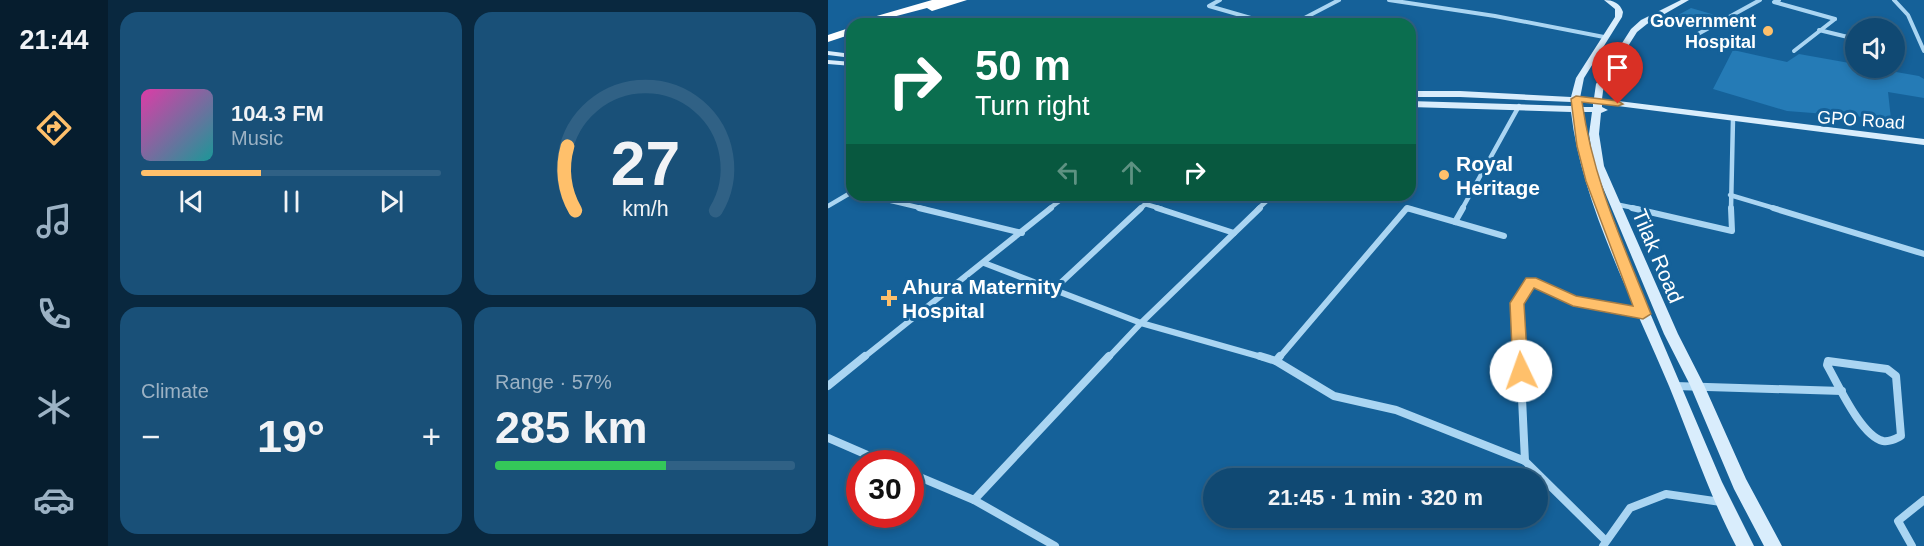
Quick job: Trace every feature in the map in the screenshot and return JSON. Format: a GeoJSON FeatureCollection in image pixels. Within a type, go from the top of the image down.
{"type":"FeatureCollection","features":[{"type":"Feature","properties":{"kind":"highway"},"geometry":{"type":"LineString","coordinates":[[882,18],[944,0]]}},
{"type":"Feature","properties":{"kind":"highway"},"geometry":{"type":"LineString","coordinates":[[897,18],[962,0]]}},
{"type":"Feature","properties":{"kind":"highway"},"geometry":{"type":"LineString","coordinates":[[829,56],[841,30]]}},
{"type":"Feature","properties":{"kind":"main road"},"geometry":{"type":"LineString","coordinates":[[1576,103],[1577,86],[1604,37],[1617,25],[1620,12],[1616,5],[1607,0]]}},
{"type":"Feature","properties":{"kind":"main road","name":"Tilak Road"},"geometry":{"type":"LineString","coordinates":[[1686,0],[1644,22],[1634,31],[1600,84],[1594,134],[1599,166],[1671,334],[1697,385],[1740,484],[1773,546]]}},
{"type":"Feature","properties":{"kind":"main road"},"geometry":{"type":"LineString","coordinates":[[829,56],[846,56]]}},
{"type":"Feature","properties":{"kind":"main road"},"geometry":{"type":"LineString","coordinates":[[829,56],[846,62]]}},
{"type":"Feature","properties":{"kind":"main road","name":"GPO Road"},"geometry":{"type":"LineString","coordinates":[[1416,94],[1576,103],[1896,143],[1924,142]]}},
{"type":"Feature","properties":{"kind":"main road","name":"Tilak Road"},"geometry":{"type":"LineString","coordinates":[[1576,103],[1592,181],[1643,314],[1675,386],[1721,502],[1745,546]]}},
{"type":"Feature","properties":{"kind":"main road","name":"GPO Road"},"geometry":{"type":"LineString","coordinates":[[1416,104],[1519,106],[1576,103]]}},
{"type":"Feature","properties":{"kind":"street"},"geometry":{"type":"LineString","coordinates":[[1220,0],[1209,6],[1251,18]]}},
{"type":"Feature","properties":{"kind":"street"},"geometry":{"type":"LineString","coordinates":[[1304,18],[1339,0]]}},
{"type":"Feature","properties":{"kind":"street"},"geometry":{"type":"LineString","coordinates":[[1389,0],[1495,16],[1604,37]]}},
{"type":"Feature","properties":{"kind":"street"},"geometry":{"type":"LineString","coordinates":[[1687,40],[1760,0]]}},
{"type":"Feature","properties":{"kind":"street"},"geometry":{"type":"LineString","coordinates":[[1766,0],[1835,19],[1794,51]]}},
{"type":"Feature","properties":{"kind":"street"},"geometry":{"type":"LineString","coordinates":[[1774,2],[1779,0]]}},
{"type":"Feature","properties":{"kind":"street"},"geometry":{"type":"LineString","coordinates":[[1894,0],[1908,15],[1924,51]]}},
{"type":"Feature","properties":{"kind":"street"},"geometry":{"type":"LineString","coordinates":[[1820,30],[1845,36]]}},
{"type":"Feature","properties":{"kind":"street"},"geometry":{"type":"LineString","coordinates":[[1455,222],[1519,106]]}},
{"type":"Feature","properties":{"kind":"street"},"geometry":{"type":"LineString","coordinates":[[1615,204],[1732,231],[1730,195],[1733,122]]}},
{"type":"Feature","properties":{"kind":"street"},"geometry":{"type":"LineString","coordinates":[[1730,195],[1924,254]]}},
{"type":"Feature","properties":{"kind":"street"},"geometry":{"type":"LineString","coordinates":[[828,206],[846,196]]}},
{"type":"Feature","properties":{"kind":"street"},"geometry":{"type":"LineString","coordinates":[[891,201],[1022,233]]}},
{"type":"Feature","properties":{"kind":"street"},"geometry":{"type":"LineString","coordinates":[[828,386],[1060,201]]}},
{"type":"Feature","properties":{"kind":"street"},"geometry":{"type":"LineString","coordinates":[[1053,290],[1148,201]]}},
{"type":"Feature","properties":{"kind":"street"},"geometry":{"type":"LineString","coordinates":[[974,500],[1141,323],[1267,201]]}},
{"type":"Feature","properties":{"kind":"street"},"geometry":{"type":"LineString","coordinates":[[1145,204],[1234,233]]}},
{"type":"Feature","properties":{"kind":"street"},"geometry":{"type":"LineString","coordinates":[[1276,361],[1407,208],[1504,236]]}},
{"type":"Feature","properties":{"kind":"street"},"geometry":{"type":"LineString","coordinates":[[984,263],[1141,323],[1276,361],[1334,396],[1396,410],[1525,461],[1604,543],[1630,508],[1666,494],[1721,502]]}},
{"type":"Feature","properties":{"kind":"street"},"geometry":{"type":"LineString","coordinates":[[1525,461],[1517,303],[1531,281],[1573,300],[1643,314]]}},
{"type":"Feature","properties":{"kind":"street"},"geometry":{"type":"LineString","coordinates":[[1828,360],[1894,372],[1901,436],[1881,441],[1872,437],[1842,391],[1827,365],[1828,360]]}},
{"type":"Feature","properties":{"kind":"street"},"geometry":{"type":"LineString","coordinates":[[1675,386],[1842,391]]}},
{"type":"Feature","properties":{"kind":"street"},"geometry":{"type":"LineString","coordinates":[[828,438],[856,450]]}},
{"type":"Feature","properties":{"kind":"street"},"geometry":{"type":"LineString","coordinates":[[924,479],[974,500],[1054,546]]}},
{"type":"Feature","properties":{"kind":"street"},"geometry":{"type":"LineString","coordinates":[[1912,546],[1898,521],[1921,499],[1924,500]]}},
{"type":"Feature","properties":{"kind":"shaded area"},"geometry":{"type":"Polygon","coordinates":[[[1691,8],[1715,15],[1692,29],[1658,26],[1691,8]]]}},
{"type":"Feature","properties":{"kind":"shaded area"},"geometry":{"type":"Polygon","coordinates":[[[1733,50],[1787,62],[1799,54],[1845,62],[1845,78],[1905,78],[1905,74],[1924,79],[1924,98],[1888,92],[1891,119],[1787,111],[1713,89],[1733,50]]]}},
{"type":"Feature","properties":{"kind":"place","name":"Government Hospital"},"geometry":{"type":"Point","coordinates":[1768,31]}},
{"type":"Feature","properties":{"kind":"place","name":"Royal Heritage"},"geometry":{"type":"Point","coordinates":[1444,175]}},
{"type":"Feature","properties":{"kind":"place","name":"Ahura Maternity Hospital"},"geometry":{"type":"Point","coordinates":[889,298]}},
{"type":"Feature","properties":{"kind":"route"},"geometry":{"type":"LineString","coordinates":[[1521,371],[1517,303],[1531,281],[1573,300],[1643,314],[1592,181],[1582,146],[1576,99],[1618,104]]}}]}
